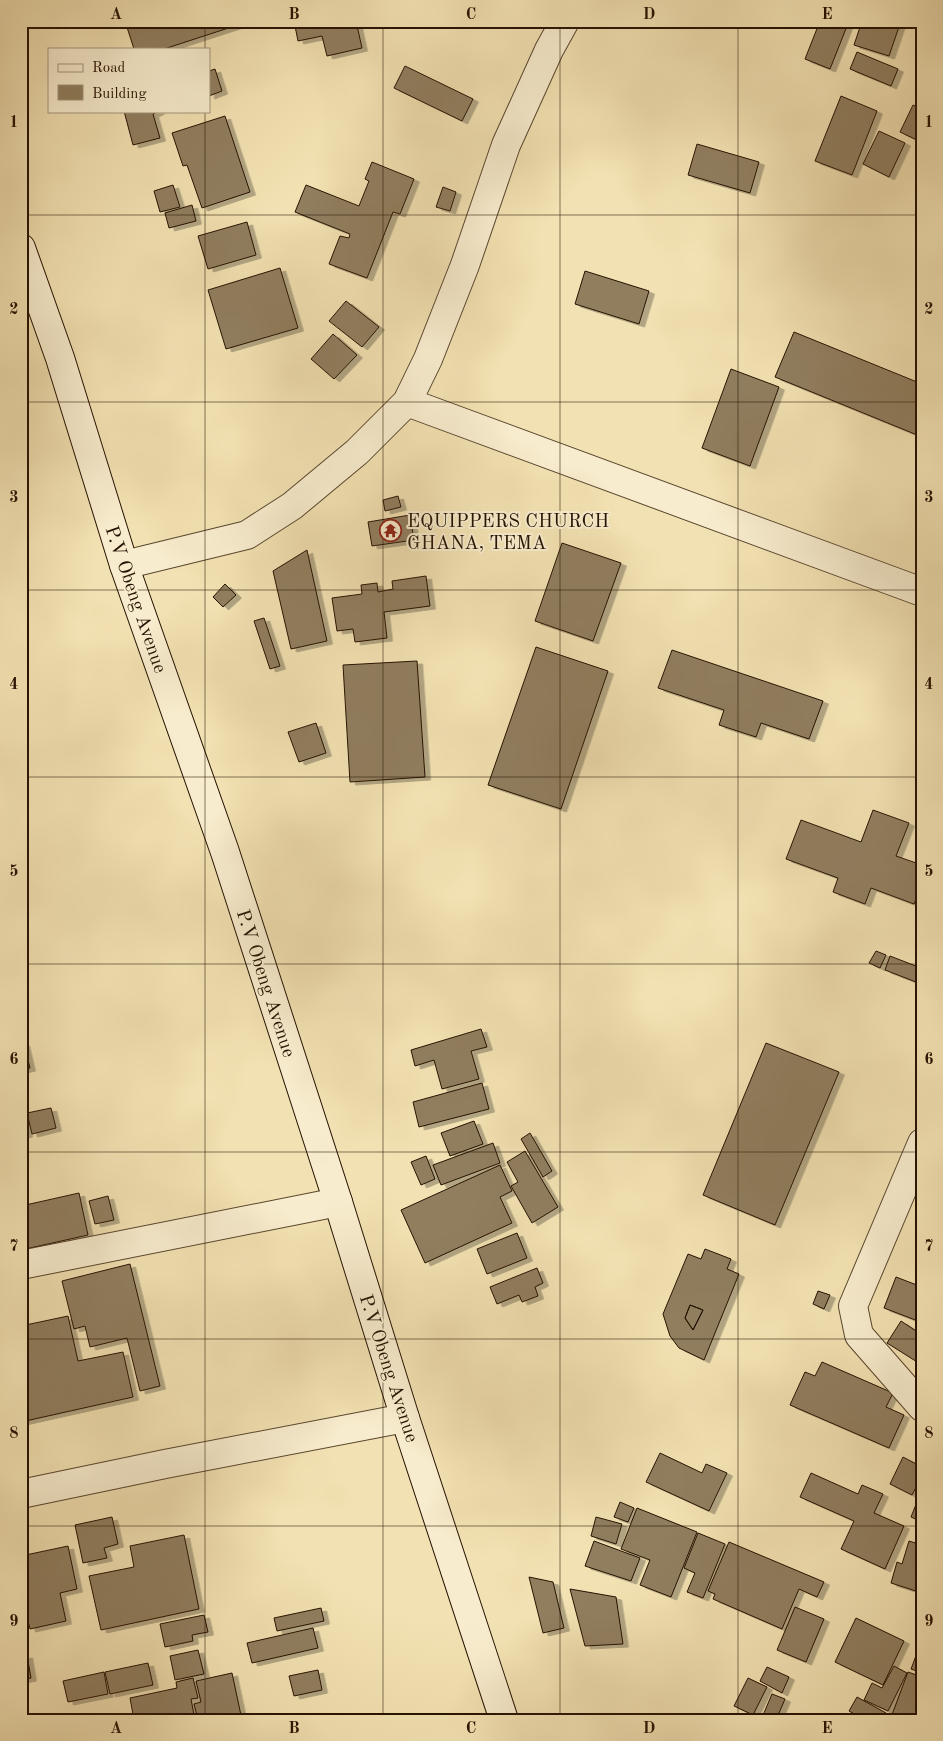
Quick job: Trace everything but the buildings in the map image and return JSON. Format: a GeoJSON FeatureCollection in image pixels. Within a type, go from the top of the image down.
{"type":"FeatureCollection","features":[{"type":"Feature","properties":{"kind":"street"},"geometry":{"type":"LineString","coordinates":[[124,565],[247,534],[292,506],[357,452],[407,402],[432,351],[465,265],[506,145],[549,50],[565,21]]}},
{"type":"Feature","properties":{"kind":"street","name":"P.V Obeng Avenue"},"geometry":{"type":"LineString","coordinates":[[21,248],[60,358],[124,565],[224,852],[338,1202],[405,1418],[504,1720]]}},
{"type":"Feature","properties":{"kind":"street"},"geometry":{"type":"LineString","coordinates":[[407,402],[922,592]]}},
{"type":"Feature","properties":{"kind":"street"},"geometry":{"type":"LineString","coordinates":[[922,1143],[854,1306],[859,1335],[922,1407]]}},
{"type":"Feature","properties":{"kind":"street"},"geometry":{"type":"LineString","coordinates":[[21,1265],[338,1202]]}},
{"type":"Feature","properties":{"kind":"street"},"geometry":{"type":"LineString","coordinates":[[21,1494],[405,1418]]}},
{"type":"Feature","properties":{"kind":"place","name":"EQUIPPERS CHURCH GHANA, TEMA"},"geometry":{"type":"Point","coordinates":[391,531]}}]}
